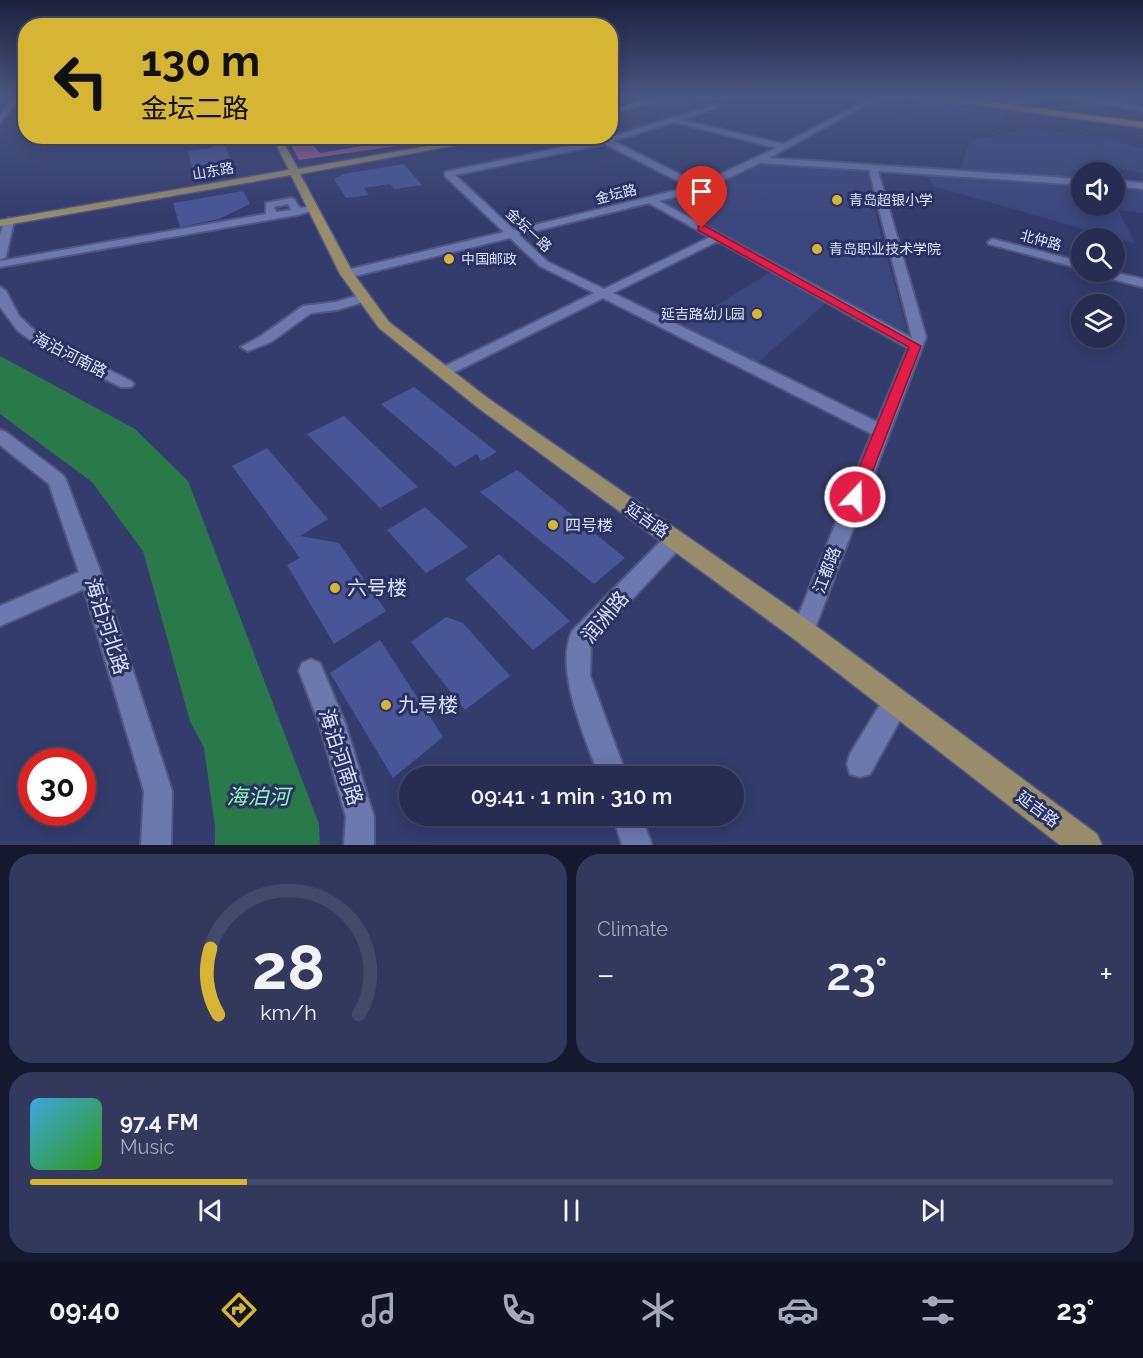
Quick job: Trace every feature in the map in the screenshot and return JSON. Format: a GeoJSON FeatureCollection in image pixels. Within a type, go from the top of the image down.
{"type":"FeatureCollection","features":[{"type":"Feature","properties":{"kind":"main road","name":"延吉路"},"geometry":{"type":"LineString","coordinates":[[280,144],[293,170],[305,210],[363,298],[384,325],[483,403],[803,631],[1086,845]]}},
{"type":"Feature","properties":{"kind":"main road","name":"山东路"},"geometry":{"type":"LineString","coordinates":[[293,170],[431,144]]}},
{"type":"Feature","properties":{"kind":"main road","name":"山东路"},"geometry":{"type":"LineString","coordinates":[[3,217],[453,144]]}},
{"type":"Feature","properties":{"kind":"street"},"geometry":{"type":"LineString","coordinates":[[745,137],[784,147]]}},
{"type":"Feature","properties":{"kind":"street","name":"金坛路"},"geometry":{"type":"LineString","coordinates":[[347,274],[699,188],[802,137]]}},
{"type":"Feature","properties":{"kind":"street","name":"金坛一路"},"geometry":{"type":"LineString","coordinates":[[579,144],[448,174],[544,264],[881,431]]}},
{"type":"Feature","properties":{"kind":"street"},"geometry":{"type":"LineString","coordinates":[[611,144],[699,188]]}},
{"type":"Feature","properties":{"kind":"street"},"geometry":{"type":"LineString","coordinates":[[759,160],[1071,181]]}},
{"type":"Feature","properties":{"kind":"street","name":"江都路"},"geometry":{"type":"LineString","coordinates":[[803,631],[919,336],[873,168]]}},
{"type":"Feature","properties":{"kind":"street"},"geometry":{"type":"LineString","coordinates":[[1125,184],[1143,186]]}},
{"type":"Feature","properties":{"kind":"street"},"geometry":{"type":"LineString","coordinates":[[651,200],[915,346]]}},
{"type":"Feature","properties":{"kind":"street"},"geometry":{"type":"LineString","coordinates":[[0,264],[305,210]]}},
{"type":"Feature","properties":{"kind":"street"},"geometry":{"type":"LineString","coordinates":[[0,257],[3,217]]}},
{"type":"Feature","properties":{"kind":"street"},"geometry":{"type":"LineString","coordinates":[[444,372],[718,237]]}},
{"type":"Feature","properties":{"kind":"street","name":"北仲路"},"geometry":{"type":"LineString","coordinates":[[993,243],[1071,263]]}},
{"type":"Feature","properties":{"kind":"street"},"geometry":{"type":"LineString","coordinates":[[1125,278],[1143,283]]}},
{"type":"Feature","properties":{"kind":"street","name":"海泊河南路"},"geometry":{"type":"LineString","coordinates":[[0,291],[18,326],[47,347],[87,362],[126,384]]}},
{"type":"Feature","properties":{"kind":"street"},"geometry":{"type":"LineString","coordinates":[[248,347],[266,339],[308,309],[337,306],[363,298]]}},
{"type":"Feature","properties":{"kind":"street","name":"海泊河北路"},"geometry":{"type":"LineString","coordinates":[[2,440],[57,480],[91,576],[158,791],[156,845]]}},
{"type":"Feature","properties":{"kind":"street","name":"润洲路"},"geometry":{"type":"LineString","coordinates":[[609,766],[578,676],[580,639],[675,540]]}},
{"type":"Feature","properties":{"kind":"street"},"geometry":{"type":"LineString","coordinates":[[0,616],[91,576]]}},
{"type":"Feature","properties":{"kind":"street","name":"海泊河南路"},"geometry":{"type":"LineString","coordinates":[[311,671],[332,723],[360,817],[359,845]]}},
{"type":"Feature","properties":{"kind":"street"},"geometry":{"type":"LineString","coordinates":[[860,764],[896,702]]}},
{"type":"Feature","properties":{"kind":"street"},"geometry":{"type":"LineString","coordinates":[[630,826],[637,845]]}},
{"type":"Feature","properties":{"kind":"shaded area"},"geometry":{"type":"Polygon","coordinates":[[[987,137],[1097,137],[1129,142],[1131,147],[1143,149],[1143,173],[1125,170],[1125,162],[1071,162],[1071,177],[960,171],[970,141],[987,137]]]}},
{"type":"Feature","properties":{"kind":"shaded area"},"geometry":{"type":"Polygon","coordinates":[[[42,144],[76,144],[42,148],[42,144]]]}},
{"type":"Feature","properties":{"kind":"shaded area"},"geometry":{"type":"Polygon","coordinates":[[[291,144],[312,144],[320,153],[374,144],[395,144],[397,146],[299,160],[291,144]]]}},
{"type":"Feature","properties":{"kind":"shaded area","name":"青岛职业技术学院"},"geometry":{"type":"Polygon","coordinates":[[[762,161],[867,169],[877,220],[907,330],[896,333],[662,201],[703,191],[762,161]]]}},
{"type":"Feature","properties":{"kind":"shaded area"},"geometry":{"type":"Polygon","coordinates":[[[926,173],[1071,182],[1071,216],[1121,216],[1136,244],[1125,241],[1125,228],[1080,228],[933,186],[926,173]]]}},
{"type":"Feature","properties":{"kind":"shaded area"},"geometry":{"type":"Polygon","coordinates":[[[1125,186],[1143,188],[1143,213],[1125,211],[1125,186]]]}},
{"type":"Feature","properties":{"kind":"shaded area","name":"延吉路幼儿园"},"geometry":{"type":"Polygon","coordinates":[[[771,272],[826,303],[757,363],[682,326],[771,272]]]}},
{"type":"Feature","properties":{"kind":"water","name":"海泊河"},"geometry":{"type":"Polygon","coordinates":[[[0,356],[135,429],[188,481],[319,824],[320,845],[215,845],[215,826],[204,748],[190,721],[143,551],[92,482],[0,414],[0,356]]]}},
{"type":"Feature","properties":{"kind":"building"},"geometry":{"type":"Polygon","coordinates":[[[212,144],[225,144],[232,165],[193,171],[188,151],[213,148],[212,144]]]}},
{"type":"Feature","properties":{"kind":"building"},"geometry":{"type":"Polygon","coordinates":[[[404,164],[422,185],[394,189],[390,184],[364,188],[369,195],[346,198],[334,179],[343,174],[404,164]]]}},
{"type":"Feature","properties":{"kind":"building"},"geometry":{"type":"Polygon","coordinates":[[[243,191],[250,204],[219,219],[180,227],[173,203],[243,191]]]}},
{"type":"Feature","properties":{"kind":"building"},"geometry":{"type":"Polygon","coordinates":[[[414,387],[497,452],[481,461],[477,454],[455,467],[381,404],[414,387]]]}},
{"type":"Feature","properties":{"kind":"building"},"geometry":{"type":"Polygon","coordinates":[[[344,416],[418,487],[380,508],[307,434],[344,416]]]}},
{"type":"Feature","properties":{"kind":"building"},"geometry":{"type":"Polygon","coordinates":[[[267,448],[328,519],[300,536],[339,543],[386,611],[334,644],[287,565],[300,558],[232,466],[267,448]]]}},
{"type":"Feature","properties":{"kind":"building","name":"四号楼"},"geometry":{"type":"Polygon","coordinates":[[[517,470],[625,558],[594,584],[480,492],[517,470]]]}},
{"type":"Feature","properties":{"kind":"building"},"geometry":{"type":"Polygon","coordinates":[[[425,507],[468,547],[426,573],[387,530],[425,507]]]}},
{"type":"Feature","properties":{"kind":"building"},"geometry":{"type":"Polygon","coordinates":[[[499,554],[570,621],[533,650],[465,579],[499,554]]]}},
{"type":"Feature","properties":{"kind":"building"},"geometry":{"type":"Polygon","coordinates":[[[446,617],[463,623],[510,676],[465,710],[411,642],[446,617]]]}},
{"type":"Feature","properties":{"kind":"building","name":"九号楼"},"geometry":{"type":"Polygon","coordinates":[[[380,640],[443,737],[408,766],[399,766],[399,773],[393,778],[330,673],[380,640]]]}},
{"type":"Feature","properties":{"kind":"place","name":"青岛超银小学"},"geometry":{"type":"Point","coordinates":[837,200]}},
{"type":"Feature","properties":{"kind":"place","name":"青岛职业技术学院"},"geometry":{"type":"Point","coordinates":[817,249]}},
{"type":"Feature","properties":{"kind":"place","name":"中国邮政"},"geometry":{"type":"Point","coordinates":[449,259]}},
{"type":"Feature","properties":{"kind":"place","name":"延吉路幼儿园"},"geometry":{"type":"Point","coordinates":[757,314]}},
{"type":"Feature","properties":{"kind":"place","name":"四号楼"},"geometry":{"type":"Point","coordinates":[553,525]}},
{"type":"Feature","properties":{"kind":"place","name":"六号楼"},"geometry":{"type":"Point","coordinates":[335,588]}},
{"type":"Feature","properties":{"kind":"place","name":"九号楼"},"geometry":{"type":"Point","coordinates":[386,705]}},
{"type":"Feature","properties":{"kind":"route"},"geometry":{"type":"LineString","coordinates":[[702,228],[915,346],[855,497]]}}]}
